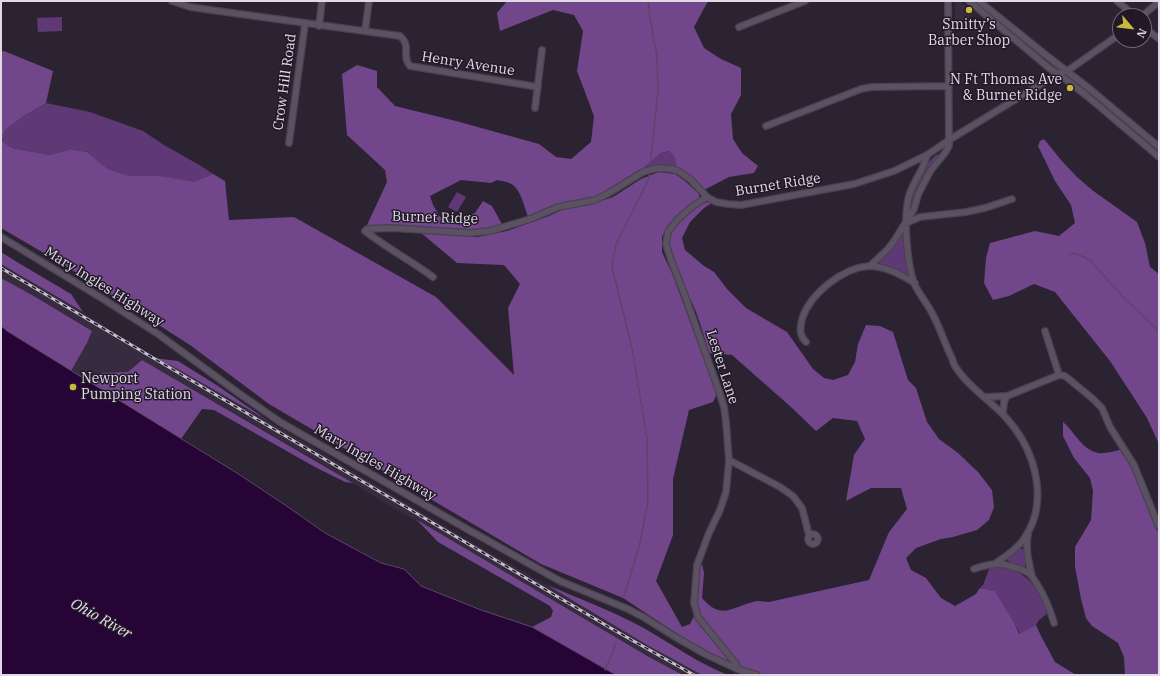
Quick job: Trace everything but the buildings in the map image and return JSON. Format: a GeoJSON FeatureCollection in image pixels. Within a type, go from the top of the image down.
{"type":"FeatureCollection","features":[{"type":"Feature","properties":{"kind":"street"},"geometry":{"type":"LineString","coordinates":[[172,1],[198,8],[319,26],[365,31],[369,1]]}},
{"type":"Feature","properties":{"kind":"street"},"geometry":{"type":"LineString","coordinates":[[319,26],[322,1]]}},
{"type":"Feature","properties":{"kind":"street"},"geometry":{"type":"LineString","coordinates":[[739,27],[805,1]]}},
{"type":"Feature","properties":{"kind":"street"},"geometry":{"type":"LineString","coordinates":[[870,266],[890,247],[906,223],[914,209],[918,195],[931,170],[949,146],[948,1]]}},
{"type":"Feature","properties":{"kind":"street"},"geometry":{"type":"LineString","coordinates":[[970,1],[1049,68],[1087,96],[1159,157]]}},
{"type":"Feature","properties":{"kind":"street"},"geometry":{"type":"LineString","coordinates":[[979,1],[1066,70],[1159,147]]}},
{"type":"Feature","properties":{"kind":"street"},"geometry":{"type":"LineString","coordinates":[[1117,1],[1125,8]]}},
{"type":"Feature","properties":{"kind":"street","name":"Crow Hill Road"},"geometry":{"type":"LineString","coordinates":[[289,143],[305,24]]}},
{"type":"Feature","properties":{"kind":"street","name":"Henry Avenue"},"geometry":{"type":"LineString","coordinates":[[365,31],[400,36],[404,39],[406,45],[406,59],[410,66],[415,68],[538,87]]}},
{"type":"Feature","properties":{"kind":"street","name":"Burnet Ridge"},"geometry":{"type":"LineString","coordinates":[[433,277],[415,264],[379,243],[365,231],[367,229],[392,228],[470,233],[490,231],[530,219],[558,207],[595,200],[643,172],[657,168],[678,171],[690,179],[707,197],[716,202],[728,204],[741,205],[854,184],[894,171],[927,155],[949,140],[1066,70],[1112,39]]}},
{"type":"Feature","properties":{"kind":"street"},"geometry":{"type":"LineString","coordinates":[[535,108],[542,50]]}},
{"type":"Feature","properties":{"kind":"street"},"geometry":{"type":"LineString","coordinates":[[766,126],[861,89],[949,86]]}},
{"type":"Feature","properties":{"kind":"street"},"geometry":{"type":"LineString","coordinates":[[927,155],[925,164],[919,172],[909,196],[906,209],[908,256],[915,283],[935,317],[956,368],[971,386],[986,397],[1003,413],[1022,438],[1035,471],[1038,485],[1037,502],[1033,520],[1024,539],[1016,548],[996,563]]}},
{"type":"Feature","properties":{"kind":"street","name":"Lester Lane"},"geometry":{"type":"LineString","coordinates":[[707,197],[693,206],[677,220],[668,232],[666,244],[723,402],[729,460],[724,498],[697,565],[694,599],[698,617],[736,664],[737,668]]}},
{"type":"Feature","properties":{"kind":"street"},"geometry":{"type":"LineString","coordinates":[[906,223],[920,217],[966,212],[986,208],[1012,199]]}},
{"type":"Feature","properties":{"kind":"street","name":"Mary Ingles Highway"},"geometry":{"type":"LineString","coordinates":[[1,237],[158,334],[280,422],[548,575],[573,587],[628,609],[707,655],[757,675]]}},
{"type":"Feature","properties":{"kind":"street"},"geometry":{"type":"LineString","coordinates":[[806,342],[802,338],[800,332],[804,313],[814,297],[835,278],[857,269],[870,266],[891,270],[915,283]]}},
{"type":"Feature","properties":{"kind":"street"},"geometry":{"type":"LineString","coordinates":[[1044,331],[1059,375]]}},
{"type":"Feature","properties":{"kind":"street"},"geometry":{"type":"LineString","coordinates":[[986,397],[1007,396],[1059,375],[1065,376],[1102,408],[1110,427],[1137,470],[1159,527]]}},
{"type":"Feature","properties":{"kind":"street"},"geometry":{"type":"LineString","coordinates":[[1003,413],[1004,402],[1007,396]]}},
{"type":"Feature","properties":{"kind":"street"},"geometry":{"type":"LineString","coordinates":[[729,460],[780,487],[793,496],[802,508],[809,535]]}},
{"type":"Feature","properties":{"kind":"street"},"geometry":{"type":"LineString","coordinates":[[1029,529],[1027,540],[1028,561],[1032,577]]}},
{"type":"Feature","properties":{"kind":"street"},"geometry":{"type":"LineString","coordinates":[[974,569],[987,564],[996,563],[1015,567],[1028,572],[1045,598],[1054,623]]}},
{"type":"Feature","properties":{"kind":"shaded area"},"geometry":{"type":"Polygon","coordinates":[[[507,1],[708,1],[694,27],[704,48],[721,59],[741,68],[741,95],[731,114],[733,139],[742,153],[758,166],[754,173],[729,177],[704,190],[686,172],[676,168],[675,158],[669,151],[661,153],[638,173],[598,197],[528,217],[517,189],[513,185],[504,181],[497,180],[491,183],[461,180],[430,196],[440,217],[458,221],[475,213],[483,201],[492,206],[503,226],[495,228],[472,229],[367,225],[387,182],[385,170],[347,135],[342,74],[357,65],[377,71],[377,87],[395,106],[539,144],[556,157],[571,159],[591,142],[594,116],[577,71],[583,31],[574,15],[553,10],[500,31],[497,13],[507,1]]]}},
{"type":"Feature","properties":{"kind":"shaded area"},"geometry":{"type":"Polygon","coordinates":[[[958,1],[974,13],[963,26],[955,25],[955,2],[958,1]]]}},
{"type":"Feature","properties":{"kind":"shaded area"},"geometry":{"type":"Polygon","coordinates":[[[62,17],[62,31],[38,32],[37,18],[62,17]]]}},
{"type":"Feature","properties":{"kind":"shaded area"},"geometry":{"type":"Polygon","coordinates":[[[4,51],[53,71],[46,103],[24,116],[5,130],[2,141],[12,148],[50,155],[71,149],[87,152],[108,169],[130,176],[160,176],[194,182],[213,174],[225,181],[229,220],[294,217],[436,297],[514,375],[508,308],[520,284],[504,265],[457,263],[420,232],[477,237],[507,231],[564,209],[588,205],[613,197],[641,179],[658,172],[675,174],[685,181],[699,194],[699,198],[668,225],[662,237],[662,252],[672,273],[717,394],[713,402],[689,410],[673,479],[673,535],[656,581],[682,627],[690,624],[694,616],[700,626],[735,665],[682,637],[623,598],[541,564],[269,404],[190,345],[61,263],[1,228],[1,52],[4,51]]]}},
{"type":"Feature","properties":{"kind":"shaded area"},"geometry":{"type":"Polygon","coordinates":[[[46,103],[90,112],[143,131],[213,174],[194,183],[160,176],[130,176],[108,169],[87,152],[71,149],[50,155],[12,148],[2,141],[5,130],[24,116],[46,103]]]}},
{"type":"Feature","properties":{"kind":"shaded area"},"geometry":{"type":"Polygon","coordinates":[[[1044,139],[1077,177],[1092,190],[1137,222],[1145,243],[1150,267],[1159,274],[1159,444],[1147,418],[1110,361],[1055,292],[1034,284],[1009,296],[993,300],[984,283],[986,258],[990,243],[1035,231],[1059,236],[1075,223],[1071,205],[1055,181],[1038,146],[1040,141],[1044,139]]]}},
{"type":"Feature","properties":{"kind":"shaded area"},"geometry":{"type":"Polygon","coordinates":[[[669,151],[675,158],[676,168],[657,166],[638,173],[661,153],[669,151]]]}},
{"type":"Feature","properties":{"kind":"shaded area"},"geometry":{"type":"Polygon","coordinates":[[[937,154],[938,157],[926,172],[910,206],[909,204],[923,171],[927,164],[937,154]]]}},
{"type":"Feature","properties":{"kind":"shaded area"},"geometry":{"type":"Polygon","coordinates":[[[457,192],[466,197],[457,212],[448,207],[457,192]]]}},
{"type":"Feature","properties":{"kind":"shaded area"},"geometry":{"type":"Polygon","coordinates":[[[708,202],[712,203],[704,208],[690,222],[682,238],[685,250],[704,266],[714,272],[728,290],[746,308],[787,332],[813,369],[824,378],[833,380],[848,375],[855,362],[858,344],[866,325],[880,326],[893,332],[908,380],[916,388],[927,422],[939,439],[958,453],[978,472],[992,490],[994,507],[989,520],[977,530],[941,539],[916,548],[906,558],[911,570],[926,578],[941,598],[955,606],[976,594],[979,589],[995,591],[1014,622],[1019,634],[1036,625],[1055,662],[1076,675],[762,675],[741,667],[702,619],[698,607],[697,584],[702,564],[704,573],[702,598],[709,605],[721,611],[755,601],[769,602],[869,580],[889,532],[907,509],[901,488],[871,488],[846,501],[854,455],[865,439],[857,421],[833,418],[816,431],[732,355],[709,353],[696,312],[674,264],[670,245],[670,237],[677,223],[695,208],[708,202]]]}},
{"type":"Feature","properties":{"kind":"shaded area"},"geometry":{"type":"Polygon","coordinates":[[[903,233],[910,276],[879,264],[880,260],[895,245],[903,233]]]}},
{"type":"Feature","properties":{"kind":"shaded area"},"geometry":{"type":"Polygon","coordinates":[[[1,252],[71,294],[83,312],[1,264],[1,252]]]}},
{"type":"Feature","properties":{"kind":"shaded area"},"geometry":{"type":"Polygon","coordinates":[[[1,264],[105,326],[154,358],[174,367],[267,420],[647,645],[702,675],[683,675],[649,657],[385,503],[317,461],[142,360],[129,372],[101,373],[76,410],[55,398],[87,343],[32,295],[1,278],[1,264]]]}},
{"type":"Feature","properties":{"kind":"shaded area"},"geometry":{"type":"Polygon","coordinates":[[[1,278],[92,331],[71,371],[1,326],[1,278]]]}},
{"type":"Feature","properties":{"kind":"shaded area"},"geometry":{"type":"Polygon","coordinates":[[[154,358],[178,361],[218,386],[267,420],[174,367],[154,358]]]}},
{"type":"Feature","properties":{"kind":"shaded area"},"geometry":{"type":"Polygon","coordinates":[[[142,360],[353,483],[345,482],[315,467],[214,410],[202,409],[181,439],[93,384],[101,373],[128,372],[142,360]]]}},
{"type":"Feature","properties":{"kind":"shaded area"},"geometry":{"type":"Polygon","coordinates":[[[1063,422],[1087,448],[1092,451],[1106,453],[1120,450],[1133,470],[1159,533],[1159,675],[1125,675],[1124,657],[1118,643],[1092,626],[1086,618],[1075,567],[1075,547],[1091,520],[1093,491],[1090,478],[1074,458],[1063,436],[1063,422]]]}},
{"type":"Feature","properties":{"kind":"shaded area"},"geometry":{"type":"Polygon","coordinates":[[[417,520],[649,657],[683,675],[616,675],[532,627],[551,617],[553,611],[550,606],[438,542],[417,520]]]}},
{"type":"Feature","properties":{"kind":"shaded area"},"geometry":{"type":"Polygon","coordinates":[[[1020,548],[1024,550],[1026,565],[1023,568],[1010,563],[1007,559],[1020,548]]]}},
{"type":"Feature","properties":{"kind":"shaded area"},"geometry":{"type":"Polygon","coordinates":[[[990,567],[1011,569],[1020,573],[1034,586],[1040,594],[1048,613],[1039,620],[1036,625],[1020,634],[995,591],[979,589],[983,585],[990,567]]]}},
{"type":"Feature","properties":{"kind":"shaded area"},"geometry":{"type":"Polygon","coordinates":[[[547,585],[629,620],[694,658],[728,675],[702,675],[647,645],[547,585]]]}},
{"type":"Feature","properties":{"kind":"water","name":"Ohio River"},"geometry":{"type":"Polygon","coordinates":[[[1,326],[240,475],[325,533],[381,563],[404,569],[421,586],[481,610],[532,627],[616,675],[1,675],[1,326]]]}},
{"type":"Feature","properties":{"kind":"waterway"},"geometry":{"type":"LineString","coordinates":[[648,1],[657,57],[658,91],[650,165]]}},
{"type":"Feature","properties":{"kind":"waterway"},"geometry":{"type":"LineString","coordinates":[[624,596],[639,547],[648,502],[647,438],[632,348],[612,267],[616,244],[648,181],[649,175]]}},
{"type":"Feature","properties":{"kind":"waterway"},"geometry":{"type":"LineString","coordinates":[[1070,254],[1077,254],[1090,260],[1123,297],[1159,331]]}},
{"type":"Feature","properties":{"kind":"waterway"},"geometry":{"type":"LineString","coordinates":[[605,670],[616,642]]}},
{"type":"Feature","properties":{"kind":"railway"},"geometry":{"type":"LineString","coordinates":[[1,268],[614,630],[694,675]]}},
{"type":"Feature","properties":{"kind":"place","name":"Smitty’s Barber Shop"},"geometry":{"type":"Point","coordinates":[969,10]}},
{"type":"Feature","properties":{"kind":"place","name":"N Ft Thomas Ave & Burnet Ridge"},"geometry":{"type":"Point","coordinates":[1070,88]}},
{"type":"Feature","properties":{"kind":"place","name":"Newport Pumping Station"},"geometry":{"type":"Point","coordinates":[73,387]}}]}
